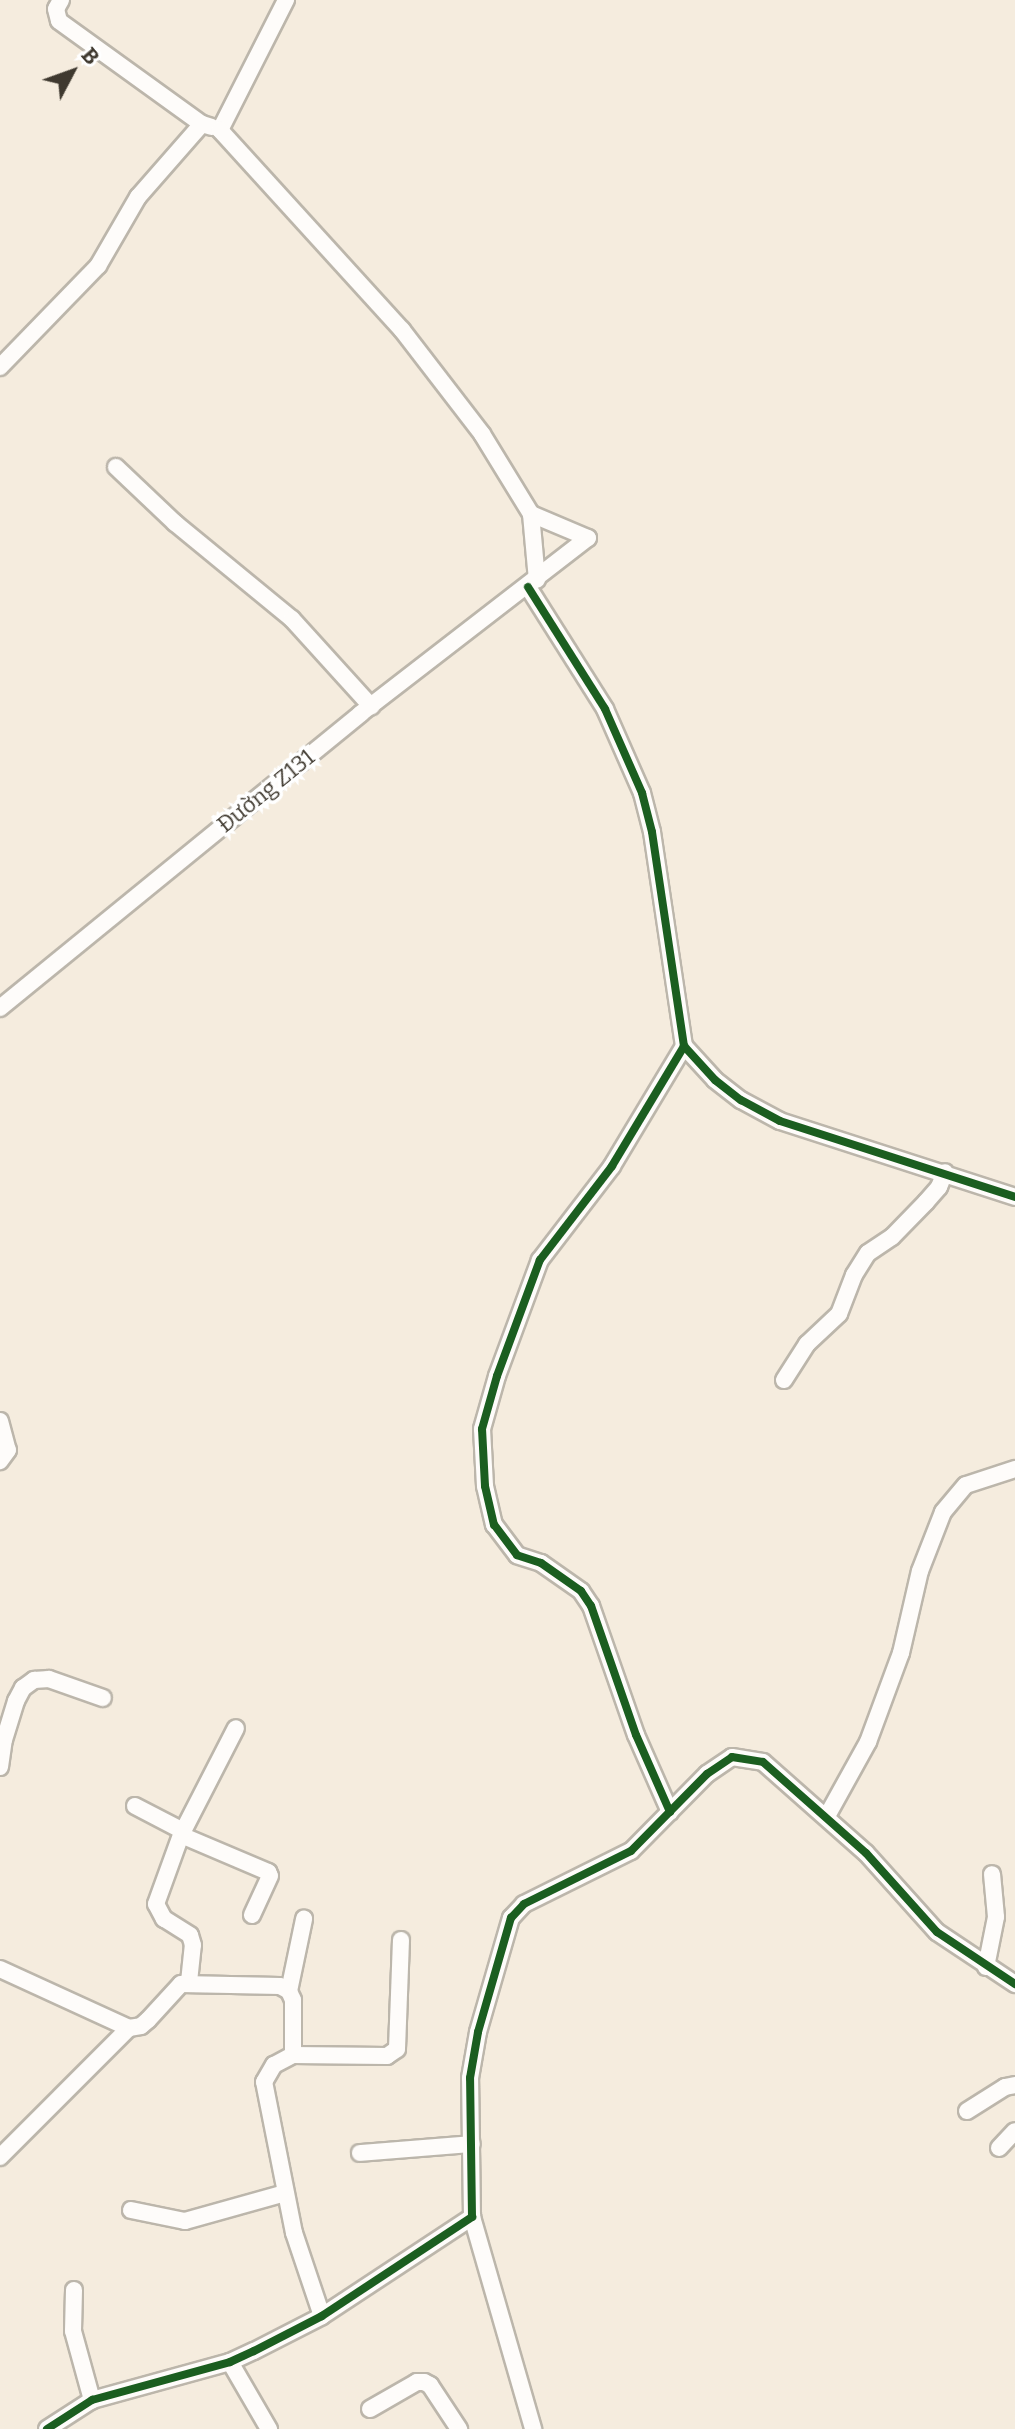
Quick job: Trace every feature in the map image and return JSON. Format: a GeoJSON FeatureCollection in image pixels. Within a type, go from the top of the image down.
{"type":"FeatureCollection","features":[{"type":"Feature","properties":{"kind":"street"},"geometry":{"type":"LineString","coordinates":[[61,0],[56,9],[59,21],[202,124],[220,130],[402,330],[482,434],[531,514],[533,584],[605,709],[642,793],[652,832],[684,1046],[715,1080],[741,1100],[780,1121],[1015,1197]]}},
{"type":"Feature","properties":{"kind":"street"},"geometry":{"type":"LineString","coordinates":[[220,130],[286,0]]}},
{"type":"Feature","properties":{"kind":"street"},"geometry":{"type":"LineString","coordinates":[[0,367],[98,266],[138,197],[202,124]]}},
{"type":"Feature","properties":{"kind":"street"},"geometry":{"type":"LineString","coordinates":[[116,467],[175,523],[292,619],[371,706]]}},
{"type":"Feature","properties":{"kind":"street","name":"Đường Z131"},"geometry":{"type":"LineString","coordinates":[[0,1008],[371,706],[533,584],[588,538],[531,514]]}},
{"type":"Feature","properties":{"kind":"street"},"geometry":{"type":"LineString","coordinates":[[670,1812],[636,1735],[591,1606],[581,1591],[541,1563],[517,1555],[494,1525],[485,1486],[482,1429],[501,1363],[540,1260],[612,1166],[684,1046]]}},
{"type":"Feature","properties":{"kind":"street"},"geometry":{"type":"LineString","coordinates":[[784,1380],[807,1344],[839,1314],[854,1275],[868,1253],[892,1237],[926,1202],[939,1187],[945,1172]]}},
{"type":"Feature","properties":{"kind":"street"},"geometry":{"type":"LineString","coordinates":[[0,1421],[8,1450],[0,1461]]}},
{"type":"Feature","properties":{"kind":"street"},"geometry":{"type":"LineString","coordinates":[[827,1816],[868,1742],[901,1653],[920,1571],[943,1512],[966,1485],[1015,1469]]}},
{"type":"Feature","properties":{"kind":"street"},"geometry":{"type":"LineString","coordinates":[[0,1767],[4,1740],[16,1701],[23,1688],[34,1680],[49,1679],[103,1698]]}},
{"type":"Feature","properties":{"kind":"street"},"geometry":{"type":"LineString","coordinates":[[189,1982],[193,1945],[190,1935],[164,1919],[156,1904],[182,1833],[236,1728]]}},
{"type":"Feature","properties":{"kind":"street"},"geometry":{"type":"LineString","coordinates":[[533,2429],[472,2217],[470,2078],[478,2032],[511,1918],[524,1904],[631,1851],[720,1764],[732,1757],[746,1757],[763,1762],[827,1816],[866,1853],[937,1932],[1015,1984]]}},
{"type":"Feature","properties":{"kind":"street"},"geometry":{"type":"LineString","coordinates":[[135,1806],[182,1833],[268,1872],[270,1876],[252,1915]]}},
{"type":"Feature","properties":{"kind":"street"},"geometry":{"type":"LineString","coordinates":[[986,1967],[996,1917],[992,1874]]}},
{"type":"Feature","properties":{"kind":"street"},"geometry":{"type":"LineString","coordinates":[[293,2055],[293,2000],[289,1991],[304,1919]]}},
{"type":"Feature","properties":{"kind":"street"},"geometry":{"type":"LineString","coordinates":[[322,2316],[294,2233],[264,2082],[274,2065],[293,2055],[387,2056],[397,2049],[401,1940]]}},
{"type":"Feature","properties":{"kind":"street"},"geometry":{"type":"LineString","coordinates":[[0,1969],[129,2028],[141,2026],[172,1990],[189,1982],[269,1984],[289,1991]]}},
{"type":"Feature","properties":{"kind":"street"},"geometry":{"type":"LineString","coordinates":[[0,2157],[129,2028]]}},
{"type":"Feature","properties":{"kind":"street"},"geometry":{"type":"LineString","coordinates":[[967,2111],[1005,2087],[1015,2085]]}},
{"type":"Feature","properties":{"kind":"street"},"geometry":{"type":"LineString","coordinates":[[999,2148],[1015,2131]]}},
{"type":"Feature","properties":{"kind":"street"},"geometry":{"type":"LineString","coordinates":[[360,2153],[472,2144]]}},
{"type":"Feature","properties":{"kind":"street"},"geometry":{"type":"LineString","coordinates":[[131,2210],[185,2221],[285,2193]]}},
{"type":"Feature","properties":{"kind":"street"},"geometry":{"type":"LineString","coordinates":[[47,2429],[92,2400],[230,2362],[322,2316],[472,2217]]}},
{"type":"Feature","properties":{"kind":"street"},"geometry":{"type":"LineString","coordinates":[[74,2290],[73,2331],[92,2400]]}},
{"type":"Feature","properties":{"kind":"street"},"geometry":{"type":"LineString","coordinates":[[230,2362],[269,2429]]}},
{"type":"Feature","properties":{"kind":"street"},"geometry":{"type":"LineString","coordinates":[[370,2409],[417,2382],[424,2382],[430,2385],[459,2429]]}},
{"type":"Feature","properties":{"kind":"cycle path"},"geometry":{"type":"LineString","coordinates":[[528,587],[605,709],[642,793],[652,832],[684,1046],[715,1080],[741,1100],[780,1121],[1015,1197]]}},
{"type":"Feature","properties":{"kind":"cycle path"},"geometry":{"type":"LineString","coordinates":[[670,1812],[636,1735],[591,1606],[581,1591],[541,1563],[517,1555],[494,1525],[485,1486],[482,1429],[497,1376],[540,1260],[612,1166],[684,1046]]}},
{"type":"Feature","properties":{"kind":"cycle path"},"geometry":{"type":"LineString","coordinates":[[47,2429],[92,2400],[230,2362],[254,2351],[322,2316],[472,2217],[470,2078],[478,2032],[511,1918],[524,1904],[631,1851],[707,1774],[732,1757],[763,1762],[866,1853],[937,1932],[1015,1984]]}}]}
